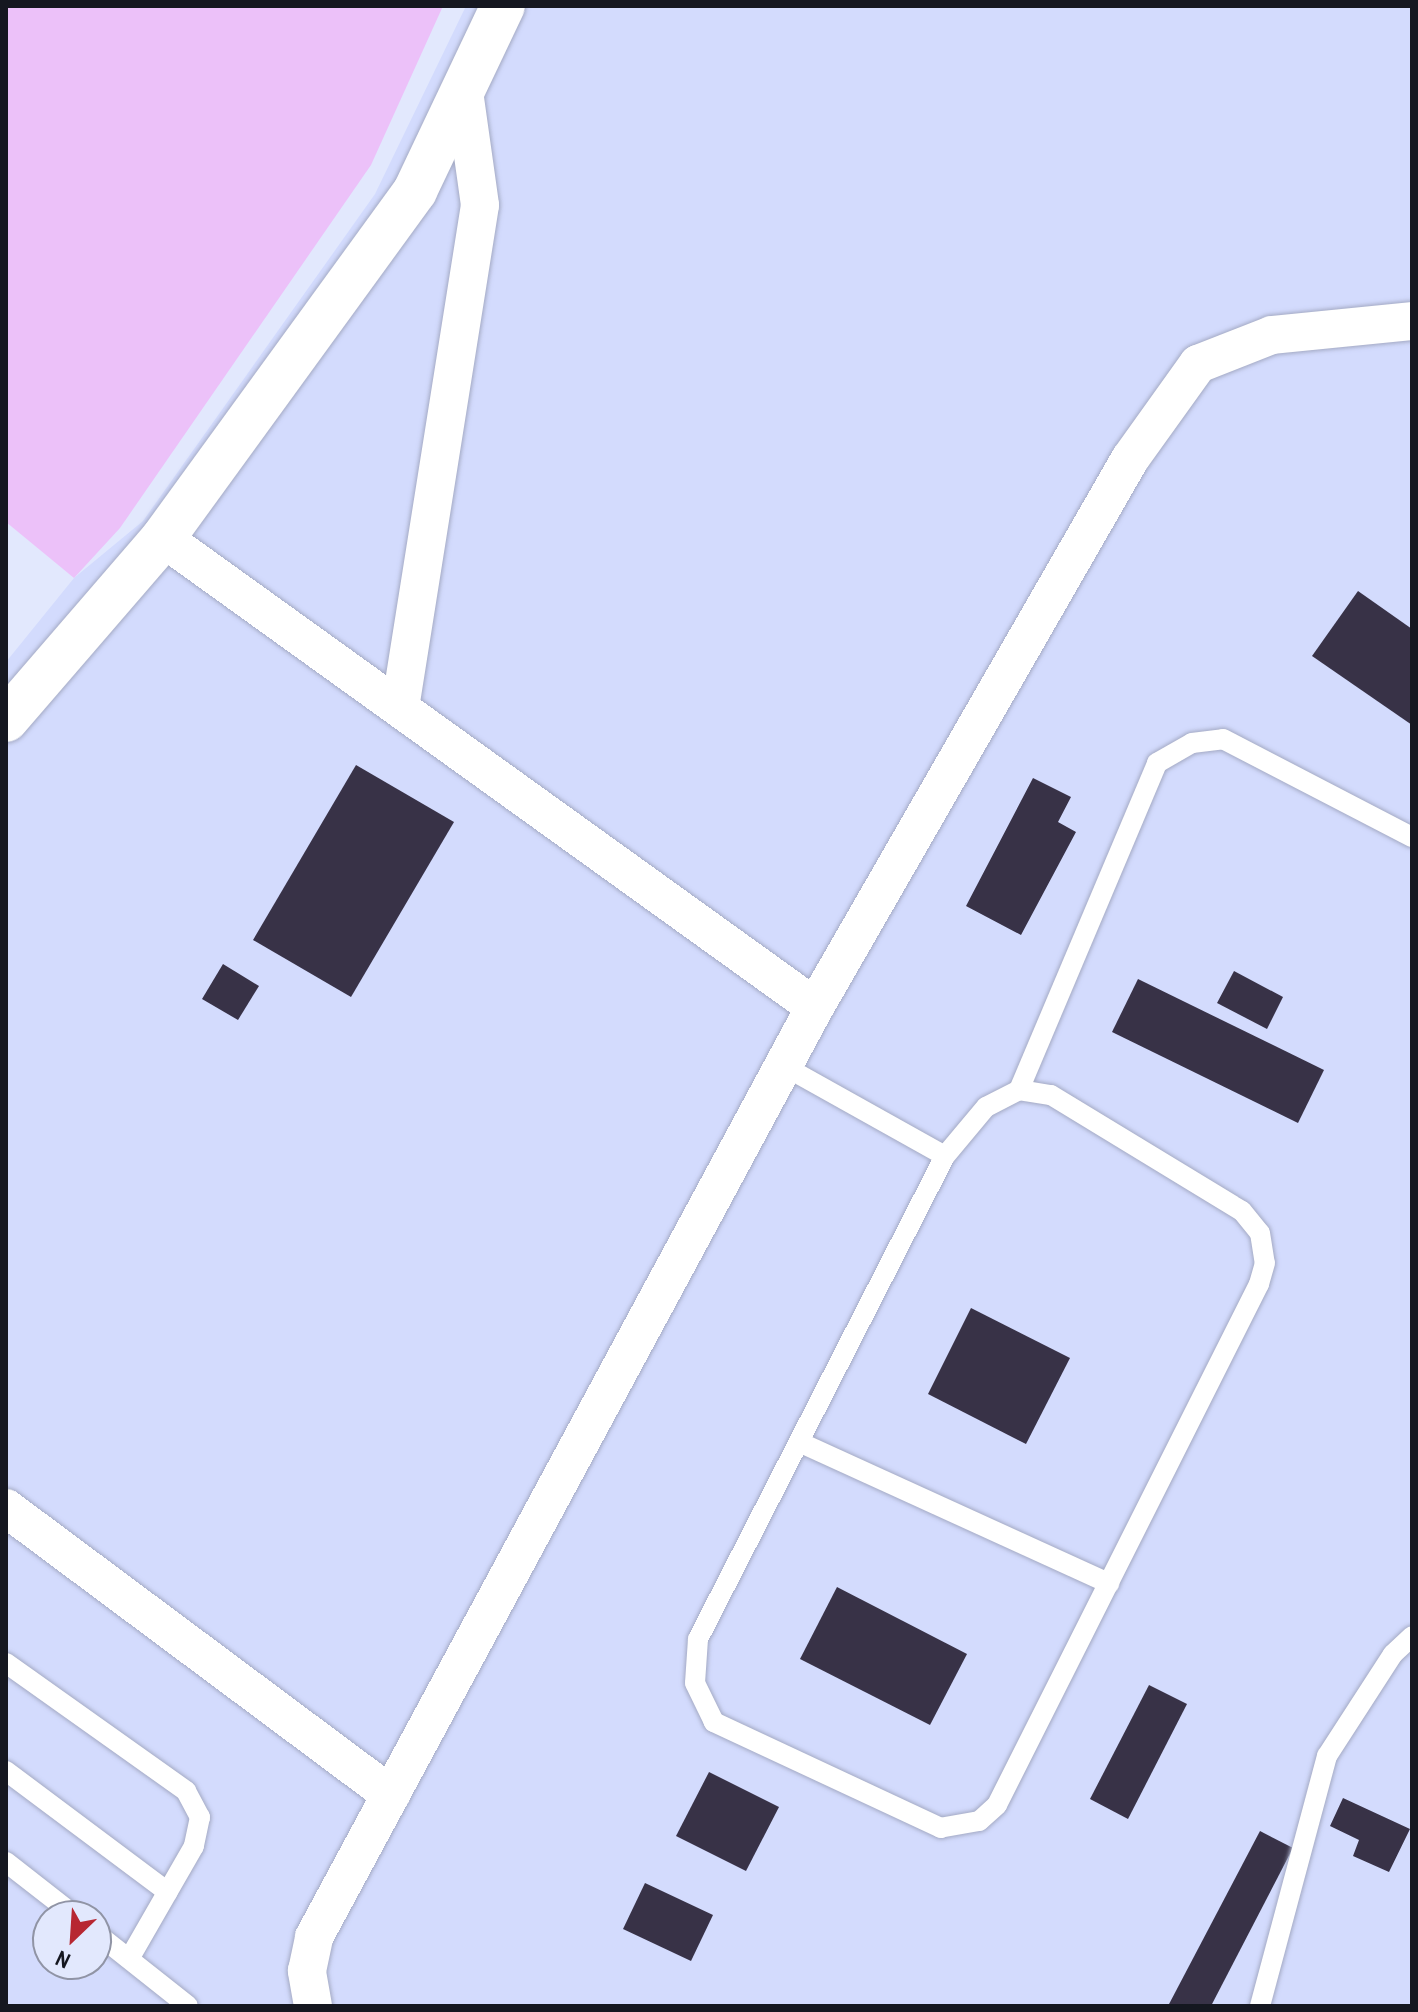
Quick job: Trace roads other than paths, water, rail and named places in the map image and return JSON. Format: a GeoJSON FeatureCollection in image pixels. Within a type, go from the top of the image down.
{"type":"FeatureCollection","features":[{"type":"Feature","properties":{"kind":"street"},"geometry":{"type":"LineString","coordinates":[[6,720],[163,538],[415,191],[503,6]]}},
{"type":"Feature","properties":{"kind":"street"},"geometry":{"type":"LineString","coordinates":[[400,708],[480,205],[464,91]]}},
{"type":"Feature","properties":{"kind":"street"},"geometry":{"type":"LineString","coordinates":[[313,2006],[307,1971],[314,1937],[815,1007],[1130,459],[1198,364],[1272,335],[1412,321]]}},
{"type":"Feature","properties":{"kind":"street"},"geometry":{"type":"LineString","coordinates":[[163,538],[815,1007]]}},
{"type":"Feature","properties":{"kind":"street"},"geometry":{"type":"LineString","coordinates":[[6,1508],[391,1795]]}},
{"type":"Feature","properties":{"kind":"lane"},"geometry":{"type":"LineString","coordinates":[[1019,1090],[1157,763],[1192,743],[1223,739],[1412,837]]}},
{"type":"Feature","properties":{"kind":"lane"},"geometry":{"type":"LineString","coordinates":[[784,1066],[945,1156]]}},
{"type":"Feature","properties":{"kind":"lane"},"geometry":{"type":"LineString","coordinates":[[1019,1090],[1051,1095],[1242,1211],[1260,1233],[1259,1284],[997,1805],[979,1821],[941,1828],[714,1722],[695,1683],[698,1639],[945,1156],[986,1107],[1019,1090]]}},
{"type":"Feature","properties":{"kind":"lane"},"geometry":{"type":"LineString","coordinates":[[799,1442],[1109,1583]]}},
{"type":"Feature","properties":{"kind":"lane"},"geometry":{"type":"LineString","coordinates":[[1260,2006],[1327,1756],[1393,1654],[1412,1636]]}},
{"type":"Feature","properties":{"kind":"lane"},"geometry":{"type":"LineString","coordinates":[[6,1663],[186,1791],[200,1817],[194,1846],[129,1959]]}},
{"type":"Feature","properties":{"kind":"lane"},"geometry":{"type":"LineString","coordinates":[[6,1771],[168,1892]]}},
{"type":"Feature","properties":{"kind":"lane"},"geometry":{"type":"LineString","coordinates":[[6,1862],[55,1900]]}},
{"type":"Feature","properties":{"kind":"lane"},"geometry":{"type":"LineString","coordinates":[[112,1946],[188,2006]]}}]}
